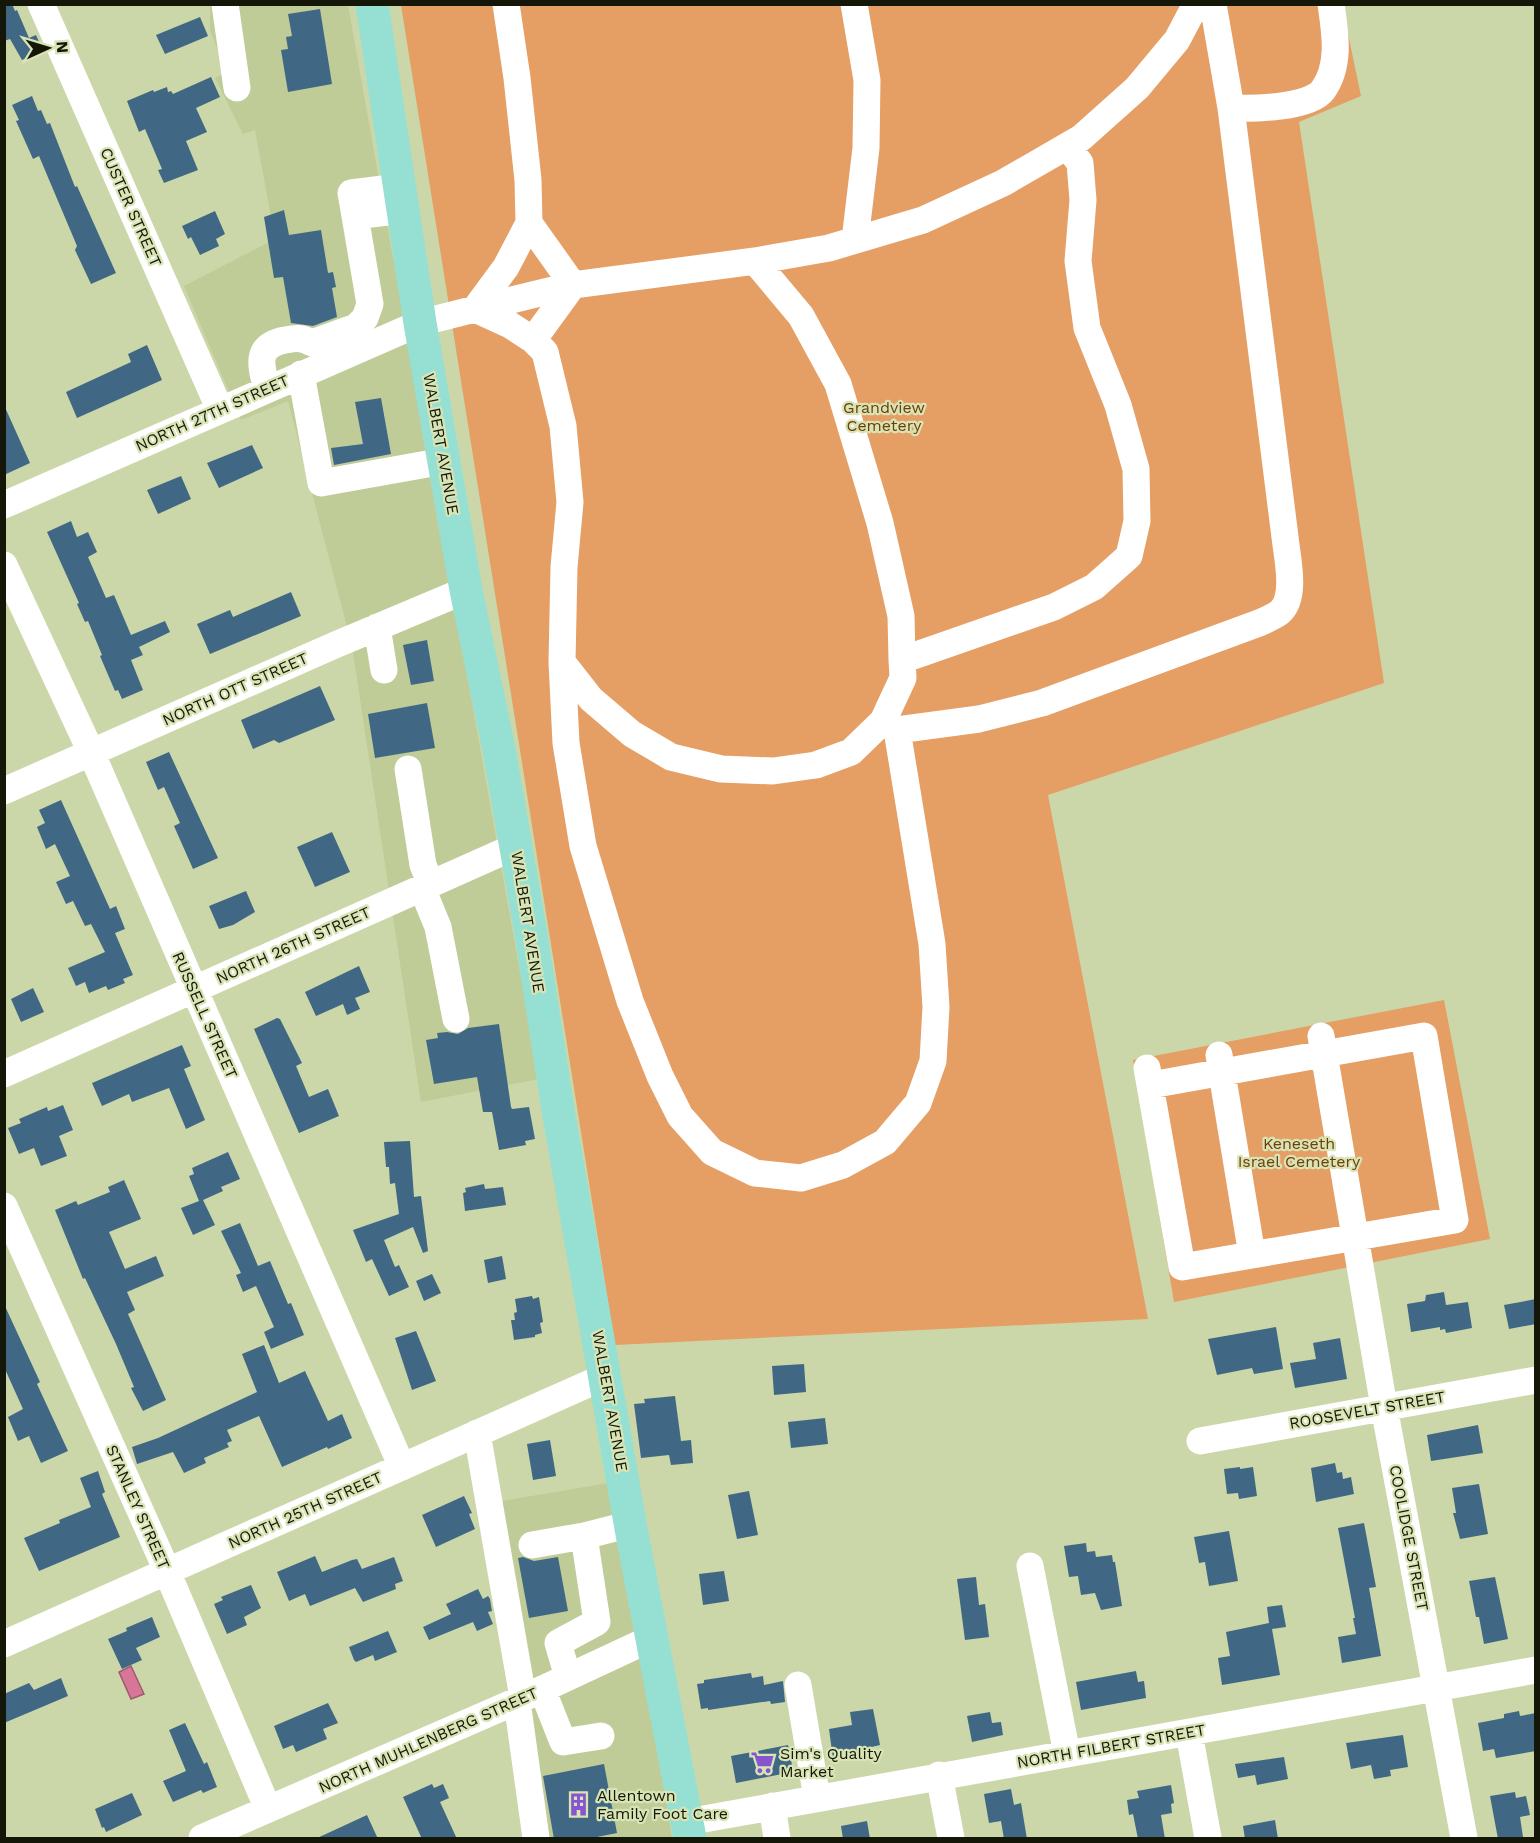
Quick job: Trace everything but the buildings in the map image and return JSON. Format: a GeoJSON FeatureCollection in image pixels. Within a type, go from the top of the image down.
{"type":"FeatureCollection","features":[{"type":"Feature","properties":{"kind":"main road","name":"WALBERT AVENUE"},"geometry":{"type":"LineString","coordinates":[[372,4],[420,323],[466,590],[499,750],[558,1110],[630,1524],[688,1830]]}},
{"type":"Feature","properties":{"kind":"street","name":"CUSTER STREET"},"geometry":{"type":"LineString","coordinates":[[41,4],[220,410]]}},
{"type":"Feature","properties":{"kind":"street"},"geometry":{"type":"LineString","coordinates":[[225,4],[237,88]]}},
{"type":"Feature","properties":{"kind":"street"},"geometry":{"type":"LineString","coordinates":[[506,4],[528,180],[529,223],[506,267],[475,309],[510,325],[533,340],[545,352],[563,426],[570,502],[564,567],[562,662],[566,743],[583,846],[630,1001],[660,1076],[680,1116],[712,1152],[755,1173],[801,1178],[843,1165],[885,1142],[918,1103],[933,1061],[936,1007],[932,944],[890,725],[903,678],[902,616],[880,523],[838,384],[801,316],[755,261]]}},
{"type":"Feature","properties":{"kind":"street"},"geometry":{"type":"LineString","coordinates":[[854,4],[867,80],[866,148],[855,240]]}},
{"type":"Feature","properties":{"kind":"street","name":"NORTH 27TH STREET"},"geometry":{"type":"LineString","coordinates":[[4,505],[420,323],[573,285],[755,261],[829,248],[923,220],[1003,183],[1081,138],[1137,88],[1177,40],[1196,4]]}},
{"type":"Feature","properties":{"kind":"street"},"geometry":{"type":"LineString","coordinates":[[562,662],[591,699],[632,734],[671,757],[721,769],[773,771],[816,765],[851,752],[890,725],[979,719],[1042,703],[1259,623],[1281,611],[1289,598],[1290,579],[1231,108],[1213,4]]}},
{"type":"Feature","properties":{"kind":"street"},"geometry":{"type":"LineString","coordinates":[[1231,108],[1261,109],[1301,102],[1322,91],[1332,71],[1337,39],[1331,4]]}},
{"type":"Feature","properties":{"kind":"street"},"geometry":{"type":"LineString","coordinates":[[902,660],[1054,607],[1094,587],[1128,556],[1137,521],[1136,469],[1118,405],[1087,328],[1078,261],[1083,200],[1080,163],[1067,146]]}},
{"type":"Feature","properties":{"kind":"street"},"geometry":{"type":"LineString","coordinates":[[267,389],[261,364],[264,350],[275,342],[302,337],[312,343],[356,327],[365,318],[370,304],[351,193],[401,199]]}},
{"type":"Feature","properties":{"kind":"street"},"geometry":{"type":"LineString","coordinates":[[529,223],[573,285],[533,340]]}},
{"type":"Feature","properties":{"kind":"street"},"geometry":{"type":"LineString","coordinates":[[301,374],[321,483],[444,460]]}},
{"type":"Feature","properties":{"kind":"street","name":"RUSSELL STREET"},"geometry":{"type":"LineString","coordinates":[[4,565],[91,752],[402,1467]]}},
{"type":"Feature","properties":{"kind":"street","name":"NORTH OTT STREET"},"geometry":{"type":"LineString","coordinates":[[4,790],[466,590]]}},
{"type":"Feature","properties":{"kind":"street"},"geometry":{"type":"LineString","coordinates":[[377,627],[384,670]]}},
{"type":"Feature","properties":{"kind":"street"},"geometry":{"type":"LineString","coordinates":[[408,769],[427,886],[438,927],[456,1019]]}},
{"type":"Feature","properties":{"kind":"street","name":"NORTH 26TH STREET"},"geometry":{"type":"LineString","coordinates":[[4,1074],[516,846]]}},
{"type":"Feature","properties":{"kind":"street"},"geometry":{"type":"LineString","coordinates":[[1424,1036],[1455,1220],[1182,1267],[1149,1076],[1323,1045],[1424,1036]]}},
{"type":"Feature","properties":{"kind":"street","name":"COOLIDGE STREET"},"geometry":{"type":"LineString","coordinates":[[1323,1045],[1384,1407],[1464,1839]]}},
{"type":"Feature","properties":{"kind":"street"},"geometry":{"type":"LineString","coordinates":[[1220,1064],[1252,1255]]}},
{"type":"Feature","properties":{"kind":"street","name":"STANLEY STREET"},"geometry":{"type":"LineString","coordinates":[[4,1206],[166,1571],[268,1809]]}},
{"type":"Feature","properties":{"kind":"street","name":"NORTH 25TH STREET"},"geometry":{"type":"LineString","coordinates":[[4,1644],[606,1376]]}},
{"type":"Feature","properties":{"kind":"street","name":"ROOSEVELT STREET"},"geometry":{"type":"LineString","coordinates":[[1200,1442],[1536,1380]]}},
{"type":"Feature","properties":{"kind":"street"},"geometry":{"type":"LineString","coordinates":[[477,1434],[527,1696],[536,1839]]}},
{"type":"Feature","properties":{"kind":"street"},"geometry":{"type":"LineString","coordinates":[[532,1545],[584,1536],[630,1524]]}},
{"type":"Feature","properties":{"kind":"street"},"geometry":{"type":"LineString","coordinates":[[568,1677],[558,1642],[597,1622],[584,1536]]}},
{"type":"Feature","properties":{"kind":"street"},"geometry":{"type":"LineString","coordinates":[[1030,1566],[1067,1754]]}},
{"type":"Feature","properties":{"kind":"street","name":"NORTH MUHLENBERG STREET"},"geometry":{"type":"LineString","coordinates":[[202,1839],[527,1696],[652,1638]]}},
{"type":"Feature","properties":{"kind":"street","name":"NORTH FILBERT STREET"},"geometry":{"type":"LineString","coordinates":[[688,1830],[772,1806],[1536,1670]]}},
{"type":"Feature","properties":{"kind":"street"},"geometry":{"type":"LineString","coordinates":[[798,1685],[817,1798]]}},
{"type":"Feature","properties":{"kind":"street"},"geometry":{"type":"LineString","coordinates":[[527,1696],[563,1742],[601,1736]]}},
{"type":"Feature","properties":{"kind":"street"},"geometry":{"type":"LineString","coordinates":[[1189,1733],[1208,1839]]}},
{"type":"Feature","properties":{"kind":"street"},"geometry":{"type":"LineString","coordinates":[[939,1775],[951,1839]]}},
{"type":"Feature","properties":{"kind":"street"},"geometry":{"type":"LineString","coordinates":[[772,1806],[777,1839]]}},
{"type":"Feature","properties":{"kind":"shaded area"},"geometry":{"type":"Polygon","coordinates":[[[210,5],[348,5],[539,1079],[421,1102],[352,646],[288,401],[241,420],[184,286],[275,239],[255,130],[243,134],[215,78],[227,72],[210,31],[210,5]]]}},
{"type":"Feature","properties":{"kind":"shaded area"},"geometry":{"type":"Polygon","coordinates":[[[614,1482],[672,1838],[530,1838],[479,1505],[614,1482]]]}},
{"type":"Feature","properties":{"kind":"shaded area"},"geometry":{"type":"Polygon","coordinates":[[[131,1666],[144,1694],[131,1699],[119,1672],[131,1666]]]}},
{"type":"Feature","properties":{"kind":"green space","name":"Grandview Cemetery"},"geometry":{"type":"Polygon","coordinates":[[[401,5],[1342,5],[1361,96],[1299,122],[1384,683],[1048,795],[1148,1319],[615,1345],[401,5]]]}},
{"type":"Feature","properties":{"kind":"green space","name":"Keneseth Israel Cemetery"},"geometry":{"type":"Polygon","coordinates":[[[1444,1000],[1490,1239],[1174,1302],[1133,1060],[1444,1000]]]}},
{"type":"Feature","properties":{"kind":"place","name":"Sim's Quality Market"},"geometry":{"type":"Point","coordinates":[762,1762]}},
{"type":"Feature","properties":{"kind":"place","name":"Allentown Family Foot Care"},"geometry":{"type":"Point","coordinates":[579,1804]}}]}
